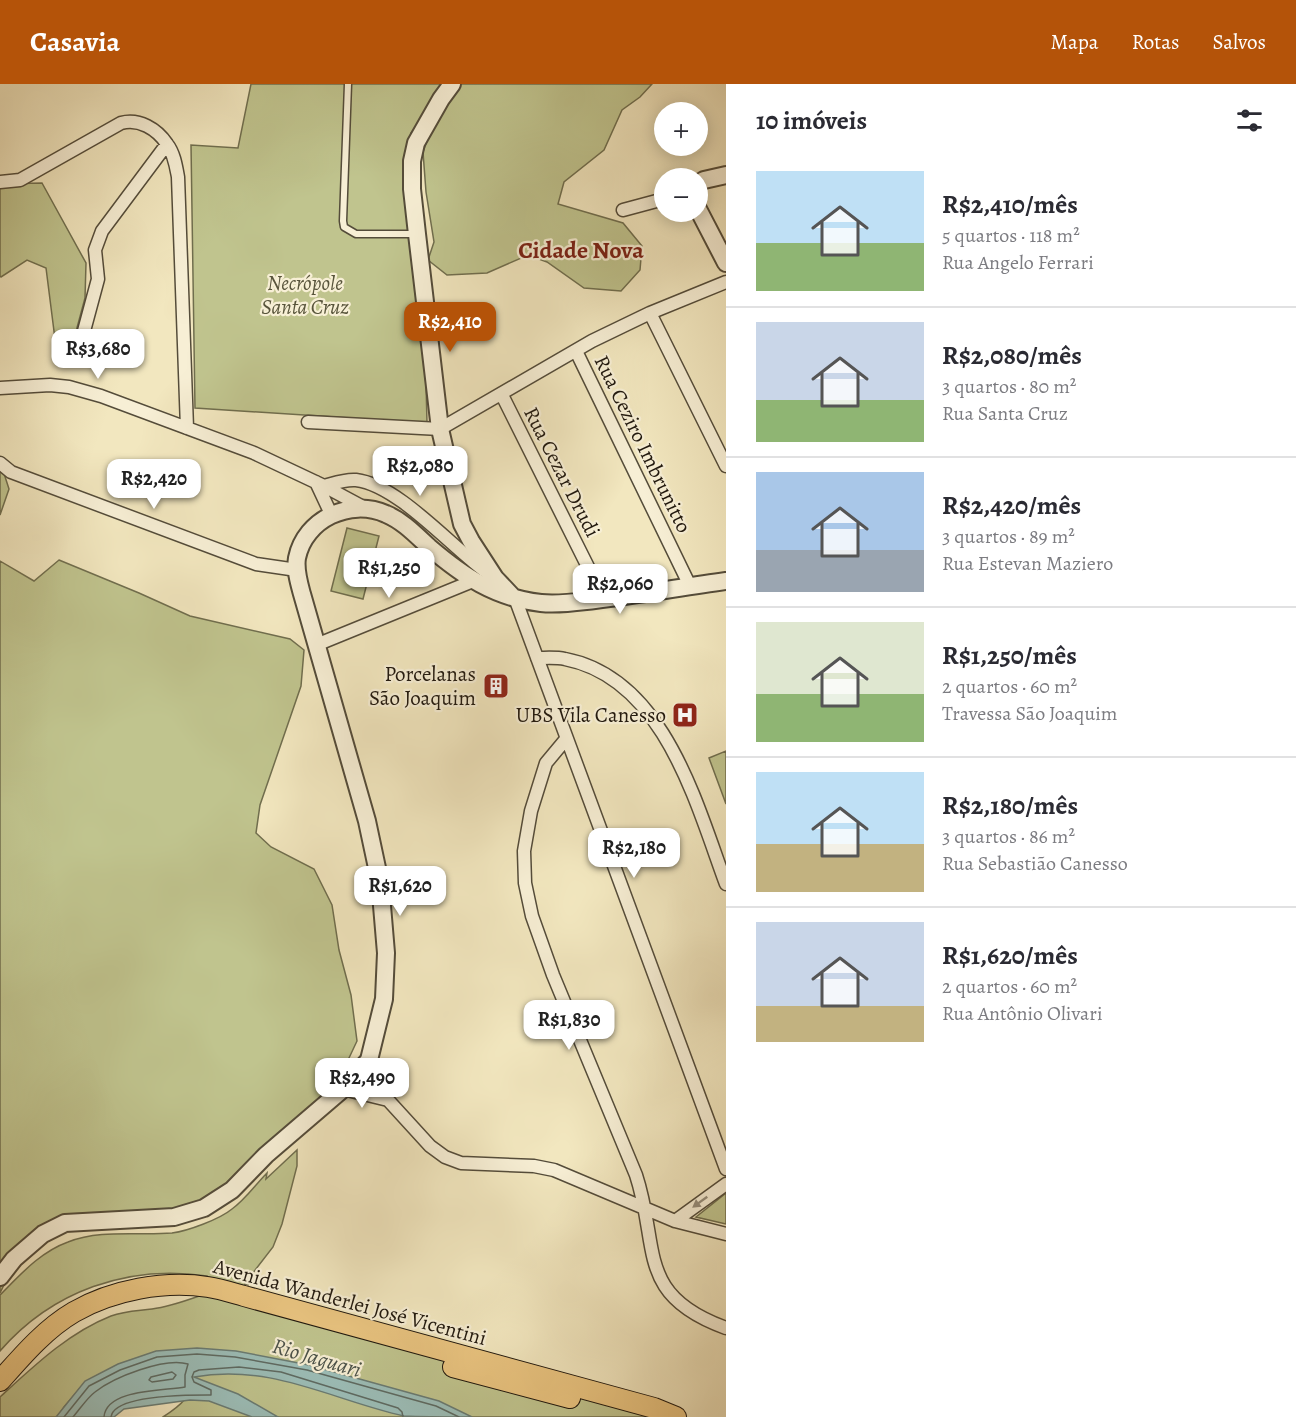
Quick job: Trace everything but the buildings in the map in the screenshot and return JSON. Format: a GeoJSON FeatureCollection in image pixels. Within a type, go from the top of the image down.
{"type":"FeatureCollection","features":[{"type":"Feature","properties":{"kind":"main road","name":"Avenida Wanderlei José Vicentini"},"geometry":{"type":"LineString","coordinates":[[0,1381],[30,1347],[74,1312],[102,1299],[134,1290],[169,1285],[208,1287],[654,1408],[676,1417]]}},
{"type":"Feature","properties":{"kind":"main road","name":"Avenida Wanderlei José Vicentini"},"geometry":{"type":"LineString","coordinates":[[0,1398],[42,1352],[69,1330],[105,1311],[142,1299],[179,1296],[210,1298],[242,1305],[505,1382],[639,1417]]}},
{"type":"Feature","properties":{"kind":"street"},"geometry":{"type":"LineString","coordinates":[[452,84],[416,143],[412,161],[412,189],[440,429],[462,524],[495,578],[514,598],[726,1169]]}},
{"type":"Feature","properties":{"kind":"street"},"geometry":{"type":"LineString","coordinates":[[0,182],[20,180],[130,120],[139,121],[167,144],[174,158],[178,177],[187,428]]}},
{"type":"Feature","properties":{"kind":"street"},"geometry":{"type":"LineString","coordinates":[[77,357],[98,279],[95,250],[97,242],[102,231],[167,144]]}},
{"type":"Feature","properties":{"kind":"street"},"geometry":{"type":"LineString","coordinates":[[708,179],[726,175]]}},
{"type":"Feature","properties":{"kind":"street"},"geometry":{"type":"LineString","coordinates":[[623,210],[654,202]]}},
{"type":"Feature","properties":{"kind":"street"},"geometry":{"type":"LineString","coordinates":[[705,222],[726,263]]}},
{"type":"Feature","properties":{"kind":"street"},"geometry":{"type":"LineString","coordinates":[[308,422],[440,429],[576,351],[650,313],[726,282]]}},
{"type":"Feature","properties":{"kind":"street"},"geometry":{"type":"LineString","coordinates":[[650,313],[726,466]]}},
{"type":"Feature","properties":{"kind":"street","name":"Rua Ceziro Imbrunitto"},"geometry":{"type":"LineString","coordinates":[[576,351],[690,586]]}},
{"type":"Feature","properties":{"kind":"street"},"geometry":{"type":"LineString","coordinates":[[0,388],[50,385],[69,387],[263,457],[365,508],[385,513],[403,524],[454,568],[473,581],[514,598],[561,604],[726,581]]}},
{"type":"Feature","properties":{"kind":"street","name":"Rua Cezar Drudi"},"geometry":{"type":"LineString","coordinates":[[502,394],[604,599]]}},
{"type":"Feature","properties":{"kind":"street"},"geometry":{"type":"LineString","coordinates":[[0,463],[11,472],[256,564],[297,570]]}},
{"type":"Feature","properties":{"kind":"street"},"geometry":{"type":"LineString","coordinates":[[320,484],[357,480],[380,489],[428,521],[479,567],[495,578]]}},
{"type":"Feature","properties":{"kind":"street"},"geometry":{"type":"LineString","coordinates":[[320,484],[331,514]]}},
{"type":"Feature","properties":{"kind":"street"},"geometry":{"type":"LineString","coordinates":[[0,1277],[14,1259],[43,1234],[65,1223],[174,1217],[204,1208],[232,1190],[266,1155],[343,1089],[369,1060],[384,999],[386,953],[380,882],[368,821],[316,645],[297,570],[297,558],[304,539],[317,524],[331,514],[365,508]]}},
{"type":"Feature","properties":{"kind":"street"},"geometry":{"type":"LineString","coordinates":[[316,645],[473,581]]}},
{"type":"Feature","properties":{"kind":"street"},"geometry":{"type":"LineString","coordinates":[[537,658],[564,659],[587,666],[634,695],[657,722],[673,751],[699,810],[726,884]]}},
{"type":"Feature","properties":{"kind":"street"},"geometry":{"type":"LineString","coordinates":[[566,739],[546,763],[531,811],[524,851],[525,883],[532,916],[636,1175],[641,1190],[653,1264],[666,1288],[686,1309],[726,1329]]}},
{"type":"Feature","properties":{"kind":"street"},"geometry":{"type":"LineString","coordinates":[[369,1060],[388,1100],[430,1146],[445,1157],[461,1163],[534,1166],[554,1170],[675,1221],[726,1234]]}},
{"type":"Feature","properties":{"kind":"street"},"geometry":{"type":"LineString","coordinates":[[343,1089],[388,1100]]}},
{"type":"Feature","properties":{"kind":"street"},"geometry":{"type":"LineString","coordinates":[[675,1221],[726,1184]]}},
{"type":"Feature","properties":{"kind":"lane"},"geometry":{"type":"LineString","coordinates":[[348,84],[344,227],[356,234],[417,234]]}},
{"type":"Feature","properties":{"kind":"green space","name":"Necrópole Santa Cruz"},"geometry":{"type":"Polygon","coordinates":[[[251,84],[447,84],[411,133],[408,202],[426,384],[427,423],[195,408],[191,145],[238,148],[251,84]]]}},
{"type":"Feature","properties":{"kind":"green space"},"geometry":{"type":"Polygon","coordinates":[[[459,84],[652,84],[640,97],[622,110],[604,150],[564,182],[558,204],[623,223],[642,246],[640,270],[621,291],[584,288],[547,262],[528,255],[487,273],[447,275],[428,260],[434,242],[426,192],[423,152],[438,109],[459,84]]]}},
{"type":"Feature","properties":{"kind":"green space"},"geometry":{"type":"Polygon","coordinates":[[[42,183],[86,263],[85,298],[74,339],[55,339],[46,268],[27,260],[0,276],[0,184],[42,183]]]}},
{"type":"Feature","properties":{"kind":"green space"},"geometry":{"type":"Polygon","coordinates":[[[0,461],[9,489],[0,515],[0,461]]]}},
{"type":"Feature","properties":{"kind":"green space"},"geometry":{"type":"Polygon","coordinates":[[[347,528],[379,536],[363,599],[331,591],[347,528]]]}},
{"type":"Feature","properties":{"kind":"green space"},"geometry":{"type":"Polygon","coordinates":[[[59,560],[190,616],[290,639],[304,650],[301,686],[260,805],[256,833],[271,847],[314,869],[332,905],[339,950],[351,995],[357,1041],[327,1095],[232,1187],[187,1214],[76,1225],[31,1246],[8,1277],[0,1293],[0,561],[34,581],[59,560]]]}},
{"type":"Feature","properties":{"kind":"green space"},"geometry":{"type":"Polygon","coordinates":[[[726,751],[726,804],[709,758],[726,751]]]}},
{"type":"Feature","properties":{"kind":"green space"},"geometry":{"type":"Polygon","coordinates":[[[297,1150],[297,1166],[282,1224],[273,1247],[249,1278],[248,1285],[245,1284],[238,1299],[623,1404],[648,1417],[163,1417],[184,1400],[196,1375],[83,1385],[58,1417],[0,1417],[0,1397],[52,1351],[80,1331],[116,1314],[165,1307],[205,1294],[207,1276],[178,1273],[149,1274],[93,1286],[43,1312],[0,1351],[0,1295],[31,1265],[58,1246],[81,1238],[106,1234],[172,1233],[212,1220],[237,1205],[267,1173],[266,1179],[297,1150]]]}},
{"type":"Feature","properties":{"kind":"green space"},"geometry":{"type":"Polygon","coordinates":[[[726,1193],[726,1224],[696,1217],[726,1193]]]}},
{"type":"Feature","properties":{"kind":"water"},"geometry":{"type":"Polygon","coordinates":[[[197,1348],[236,1351],[309,1365],[439,1401],[472,1417],[404,1416],[275,1379],[222,1374],[194,1377],[238,1394],[278,1417],[252,1417],[209,1401],[190,1400],[124,1409],[114,1417],[56,1417],[85,1381],[118,1364],[156,1351],[197,1348]]]}},
{"type":"Feature","properties":{"kind":"place","name":"Porcelanas São Joaquim"},"geometry":{"type":"Point","coordinates":[496,686]}},
{"type":"Feature","properties":{"kind":"place","name":"UBS Vila Canesso"},"geometry":{"type":"Point","coordinates":[685,715]}},
{"type":"Feature","properties":{"kind":"district","name":"Cidade Nova"},"geometry":{"type":"Point","coordinates":[581,250]}},
{"type":"Feature","properties":{"kind":"water label","name":"Rio Jaguari"},"geometry":{"type":"Point","coordinates":[317,1357]}}]}
